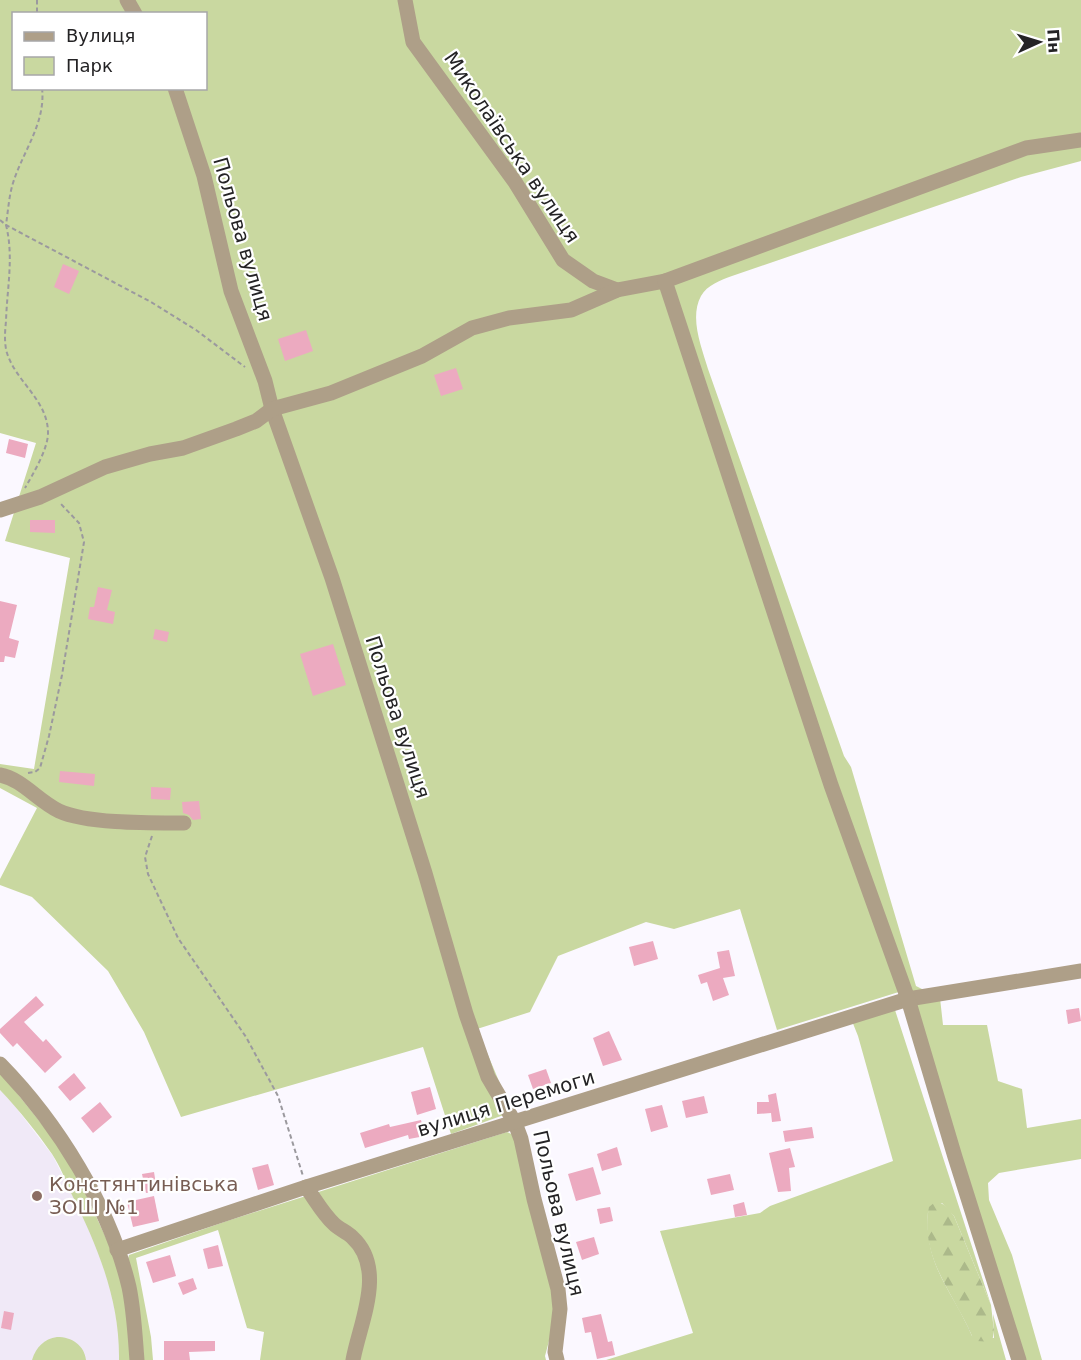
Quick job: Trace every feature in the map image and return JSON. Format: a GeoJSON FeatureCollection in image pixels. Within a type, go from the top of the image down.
{"type":"FeatureCollection","features":[{"type":"Feature","properties":{"kind":"street","name":"Миколаївська вулиця"},"geometry":{"type":"LineString","coordinates":[[405,0],[413,42],[515,182],[563,260],[593,281],[617,290]]}},
{"type":"Feature","properties":{"kind":"street","name":"Польова вулиця"},"geometry":{"type":"LineString","coordinates":[[176,90],[204,176],[231,291],[265,381],[272,409],[332,578],[425,873],[466,1014],[488,1077],[515,1123],[521,1139],[558,1289],[560,1309],[555,1352],[557,1360]]}},
{"type":"Feature","properties":{"kind":"street"},"geometry":{"type":"LineString","coordinates":[[0,510],[40,497],[105,467],[150,454],[183,448],[256,421],[272,409],[331,393],[422,356],[472,328],[509,318],[571,310],[617,290],[665,281],[1026,148],[1081,140]]}},
{"type":"Feature","properties":{"kind":"street"},"geometry":{"type":"LineString","coordinates":[[665,281],[831,785],[908,999],[1019,1360]]}},
{"type":"Feature","properties":{"kind":"street"},"geometry":{"type":"LineString","coordinates":[[4,776],[48,806],[72,816],[184,823]]}},
{"type":"Feature","properties":{"kind":"street","name":"вулиця Перемоги"},"geometry":{"type":"LineString","coordinates":[[117,1250],[306,1187],[908,999],[1081,971]]}},
{"type":"Feature","properties":{"kind":"street"},"geometry":{"type":"LineString","coordinates":[[0,1064],[33,1100],[68,1148],[97,1203],[117,1250],[129,1287],[137,1360]]}},
{"type":"Feature","properties":{"kind":"street"},"geometry":{"type":"LineString","coordinates":[[306,1187],[333,1224],[353,1238],[363,1252],[369,1268],[370,1292],[353,1360]]}},
{"type":"Feature","properties":{"kind":"path"},"geometry":{"type":"LineString","coordinates":[[20,503],[48,435],[46,416],[14,368],[7,352],[6,318],[10,266],[6,225],[13,184],[32,142],[39,118],[42,90]]}},
{"type":"Feature","properties":{"kind":"path"},"geometry":{"type":"LineString","coordinates":[[0,220],[151,302],[222,348],[265,381]]}},
{"type":"Feature","properties":{"kind":"path"},"geometry":{"type":"LineString","coordinates":[[4,776],[35,772],[40,768],[62,675],[84,542],[79,524],[72,515],[54,499],[40,497]]}},
{"type":"Feature","properties":{"kind":"path"},"geometry":{"type":"LineString","coordinates":[[156,823],[145,857],[148,874],[178,938],[246,1037],[278,1095],[306,1187]]}},
{"type":"Feature","properties":{"kind":"shaded area","name":"Констянтинівська ЗОШ №1"},"geometry":{"type":"Polygon","coordinates":[[[0,1090],[53,1156],[93,1236],[112,1293],[119,1337],[119,1360],[0,1360],[0,1090]]]}},
{"type":"Feature","properties":{"kind":"green space"},"geometry":{"type":"Polygon","coordinates":[[[0,0],[1081,0],[1081,161],[1021,177],[723,279],[704,292],[696,314],[698,333],[708,369],[844,756],[851,767],[916,986],[940,998],[943,1025],[987,1025],[998,1081],[1022,1089],[1027,1128],[1081,1119],[1081,1159],[999,1173],[988,1183],[989,1200],[1012,1255],[1042,1360],[1023,1360],[902,991],[777,1030],[740,909],[674,929],[646,922],[558,956],[530,1012],[477,1029],[512,1112],[451,1134],[423,1047],[181,1117],[144,1032],[108,971],[32,897],[0,885],[0,879],[37,808],[0,788],[0,764],[34,769],[70,558],[5,541],[36,443],[0,433],[0,0]]]}},
{"type":"Feature","properties":{"kind":"green space"},"geometry":{"type":"Polygon","coordinates":[[[895,1010],[991,1305],[954,1216],[942,1203],[928,1212],[928,1231],[935,1263],[972,1336],[994,1338],[993,1314],[1006,1360],[606,1360],[693,1333],[660,1231],[760,1213],[770,1206],[893,1161],[852,1021],[895,1010]]]}},
{"type":"Feature","properties":{"kind":"green space"},"geometry":{"type":"Polygon","coordinates":[[[0,1072],[69,1158],[113,1253],[125,1297],[131,1360],[119,1360],[116,1317],[106,1275],[82,1215],[52,1154],[0,1090],[0,1072]]]}},
{"type":"Feature","properties":{"kind":"green space"},"geometry":{"type":"Polygon","coordinates":[[[507,1132],[516,1136],[558,1307],[545,1356],[546,1360],[260,1360],[264,1332],[247,1328],[218,1230],[136,1258],[151,1337],[153,1360],[144,1360],[140,1317],[127,1262],[129,1255],[227,1221],[507,1132]]]}},
{"type":"Feature","properties":{"kind":"green space"},"geometry":{"type":"Polygon","coordinates":[[[935,1202],[944,1205],[954,1216],[991,1305],[994,1331],[992,1342],[977,1341],[972,1336],[933,1259],[927,1225],[929,1207],[935,1202]]]}},
{"type":"Feature","properties":{"kind":"green space"},"geometry":{"type":"Polygon","coordinates":[[[57,1337],[68,1338],[80,1346],[86,1360],[32,1360],[41,1344],[57,1337]]]}},
{"type":"Feature","properties":{"kind":"building"},"geometry":{"type":"Polygon","coordinates":[[[63,264],[79,271],[69,294],[54,287],[63,264]]]}},
{"type":"Feature","properties":{"kind":"building"},"geometry":{"type":"Polygon","coordinates":[[[306,330],[313,351],[285,361],[278,339],[306,330]]]}},
{"type":"Feature","properties":{"kind":"building"},"geometry":{"type":"Polygon","coordinates":[[[456,368],[463,389],[441,396],[434,375],[456,368]]]}},
{"type":"Feature","properties":{"kind":"building"},"geometry":{"type":"Polygon","coordinates":[[[9,439],[28,444],[25,458],[6,453],[9,439]]]}},
{"type":"Feature","properties":{"kind":"building"},"geometry":{"type":"Polygon","coordinates":[[[30,520],[55,520],[55,533],[30,532],[30,520]]]}},
{"type":"Feature","properties":{"kind":"building"},"geometry":{"type":"Polygon","coordinates":[[[98,587],[112,590],[107,610],[115,612],[113,624],[88,619],[90,607],[94,607],[98,587]]]}},
{"type":"Feature","properties":{"kind":"building"},"geometry":{"type":"Polygon","coordinates":[[[0,601],[17,605],[9,638],[19,641],[15,658],[5,656],[4,662],[0,662],[0,601]]]}},
{"type":"Feature","properties":{"kind":"building"},"geometry":{"type":"Polygon","coordinates":[[[155,629],[169,632],[167,642],[153,639],[155,629]]]}},
{"type":"Feature","properties":{"kind":"building"},"geometry":{"type":"Polygon","coordinates":[[[333,644],[346,685],[313,696],[300,654],[333,644]]]}},
{"type":"Feature","properties":{"kind":"building"},"geometry":{"type":"Polygon","coordinates":[[[60,771],[95,774],[94,786],[59,782],[60,771]]]}},
{"type":"Feature","properties":{"kind":"building"},"geometry":{"type":"Polygon","coordinates":[[[151,787],[171,788],[170,800],[151,799],[151,787]]]}},
{"type":"Feature","properties":{"kind":"building"},"geometry":{"type":"Polygon","coordinates":[[[199,801],[201,819],[193,820],[189,815],[183,813],[182,802],[199,801]]]}},
{"type":"Feature","properties":{"kind":"building"},"geometry":{"type":"Polygon","coordinates":[[[653,941],[658,959],[634,966],[629,947],[653,941]]]}},
{"type":"Feature","properties":{"kind":"building"},"geometry":{"type":"Polygon","coordinates":[[[729,950],[735,976],[723,978],[729,995],[713,1001],[707,982],[701,984],[698,975],[720,968],[717,952],[729,950]]]}},
{"type":"Feature","properties":{"kind":"building"},"geometry":{"type":"Polygon","coordinates":[[[36,996],[44,1005],[24,1022],[43,1042],[46,1039],[62,1057],[45,1073],[17,1043],[13,1047],[0,1033],[0,1029],[36,996]]]}},
{"type":"Feature","properties":{"kind":"building"},"geometry":{"type":"Polygon","coordinates":[[[1079,1008],[1081,1021],[1068,1024],[1066,1010],[1079,1008]]]}},
{"type":"Feature","properties":{"kind":"building"},"geometry":{"type":"Polygon","coordinates":[[[609,1031],[622,1060],[603,1066],[593,1038],[609,1031]]]}},
{"type":"Feature","properties":{"kind":"building"},"geometry":{"type":"Polygon","coordinates":[[[546,1069],[551,1083],[533,1089],[528,1075],[546,1069]]]}},
{"type":"Feature","properties":{"kind":"building"},"geometry":{"type":"Polygon","coordinates":[[[74,1073],[86,1088],[70,1101],[58,1087],[74,1073]]]}},
{"type":"Feature","properties":{"kind":"building"},"geometry":{"type":"Polygon","coordinates":[[[430,1087],[436,1109],[417,1115],[411,1092],[430,1087]]]}},
{"type":"Feature","properties":{"kind":"building"},"geometry":{"type":"Polygon","coordinates":[[[776,1093],[781,1121],[772,1122],[771,1113],[757,1114],[757,1102],[769,1102],[768,1095],[776,1093]]]}},
{"type":"Feature","properties":{"kind":"building"},"geometry":{"type":"Polygon","coordinates":[[[704,1096],[708,1113],[686,1118],[682,1101],[704,1096]]]}},
{"type":"Feature","properties":{"kind":"building"},"geometry":{"type":"Polygon","coordinates":[[[100,1102],[112,1117],[93,1133],[81,1118],[100,1102]]]}},
{"type":"Feature","properties":{"kind":"building"},"geometry":{"type":"Polygon","coordinates":[[[662,1105],[668,1127],[651,1132],[645,1109],[662,1105]]]}},
{"type":"Feature","properties":{"kind":"building"},"geometry":{"type":"Polygon","coordinates":[[[421,1120],[425,1136],[409,1139],[408,1135],[365,1148],[360,1133],[389,1124],[390,1127],[421,1120]]]}},
{"type":"Feature","properties":{"kind":"building"},"geometry":{"type":"Polygon","coordinates":[[[812,1127],[814,1138],[785,1142],[783,1131],[812,1127]]]}},
{"type":"Feature","properties":{"kind":"building"},"geometry":{"type":"Polygon","coordinates":[[[617,1147],[622,1165],[602,1171],[597,1154],[617,1147]]]}},
{"type":"Feature","properties":{"kind":"building"},"geometry":{"type":"Polygon","coordinates":[[[790,1148],[795,1167],[789,1168],[791,1191],[778,1192],[769,1153],[790,1148]]]}},
{"type":"Feature","properties":{"kind":"building"},"geometry":{"type":"Polygon","coordinates":[[[268,1164],[274,1185],[258,1190],[252,1168],[268,1164]]]}},
{"type":"Feature","properties":{"kind":"building"},"geometry":{"type":"Polygon","coordinates":[[[593,1167],[601,1194],[576,1201],[568,1174],[593,1167]]]}},
{"type":"Feature","properties":{"kind":"building"},"geometry":{"type":"Polygon","coordinates":[[[154,1172],[157,1191],[146,1193],[142,1174],[154,1172]]]}},
{"type":"Feature","properties":{"kind":"building"},"geometry":{"type":"Polygon","coordinates":[[[730,1174],[734,1190],[711,1195],[707,1179],[730,1174]]]}},
{"type":"Feature","properties":{"kind":"building"},"geometry":{"type":"Polygon","coordinates":[[[154,1196],[159,1221],[133,1227],[127,1202],[154,1196]]]}},
{"type":"Feature","properties":{"kind":"building"},"geometry":{"type":"Polygon","coordinates":[[[744,1202],[747,1215],[735,1217],[733,1205],[744,1202]]]}},
{"type":"Feature","properties":{"kind":"building"},"geometry":{"type":"Polygon","coordinates":[[[610,1207],[613,1221],[600,1224],[597,1209],[610,1207]]]}},
{"type":"Feature","properties":{"kind":"building"},"geometry":{"type":"Polygon","coordinates":[[[594,1237],[599,1254],[582,1260],[576,1242],[594,1237]]]}},
{"type":"Feature","properties":{"kind":"building"},"geometry":{"type":"Polygon","coordinates":[[[218,1245],[223,1266],[208,1269],[203,1249],[218,1245]]]}},
{"type":"Feature","properties":{"kind":"building"},"geometry":{"type":"Polygon","coordinates":[[[170,1255],[176,1276],[153,1283],[146,1262],[170,1255]]]}},
{"type":"Feature","properties":{"kind":"building"},"geometry":{"type":"Polygon","coordinates":[[[193,1278],[197,1289],[183,1295],[178,1283],[193,1278]]]}},
{"type":"Feature","properties":{"kind":"building"},"geometry":{"type":"Polygon","coordinates":[[[4,1311],[14,1313],[11,1330],[1,1328],[4,1311]]]}},
{"type":"Feature","properties":{"kind":"building"},"geometry":{"type":"Polygon","coordinates":[[[601,1314],[608,1342],[612,1341],[615,1355],[597,1359],[591,1332],[585,1333],[582,1318],[601,1314]]]}},
{"type":"Feature","properties":{"kind":"building"},"geometry":{"type":"Polygon","coordinates":[[[164,1341],[215,1341],[215,1351],[189,1352],[190,1360],[164,1360],[164,1341]]]}},
{"type":"Feature","properties":{"kind":"place","name":"Констянтинівська ЗОШ №1"},"geometry":{"type":"Point","coordinates":[37,1196]}}]}
